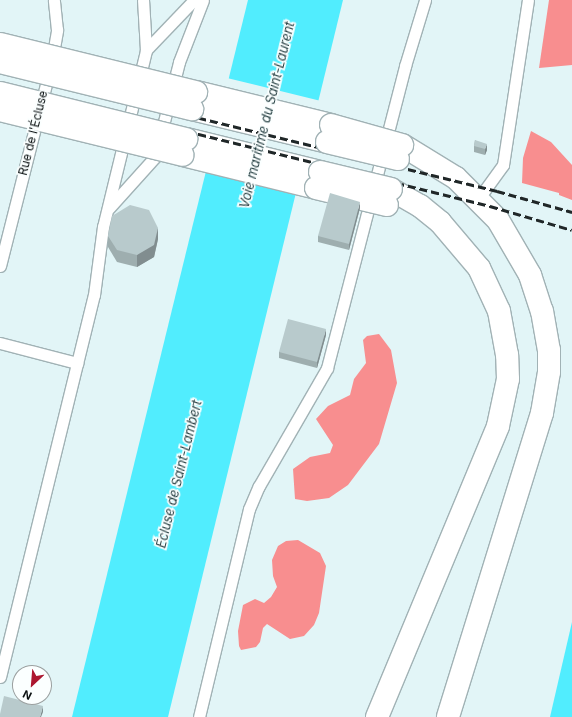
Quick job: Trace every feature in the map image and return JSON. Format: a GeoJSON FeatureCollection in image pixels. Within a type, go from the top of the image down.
{"type":"FeatureCollection","features":[{"type":"Feature","properties":{"kind":"main road"},"geometry":{"type":"LineString","coordinates":[[0,44],[400,152],[432,163],[456,178],[479,198],[510,237],[530,275],[546,331],[549,372],[534,440],[448,717]]}},
{"type":"Feature","properties":{"kind":"main road"},"geometry":{"type":"LineString","coordinates":[[0,62],[400,152]]}},
{"type":"Feature","properties":{"kind":"main road"},"geometry":{"type":"LineString","coordinates":[[0,93],[420,206],[450,231],[472,256],[484,276],[499,311],[504,331],[508,379],[498,426],[377,717]]}},
{"type":"Feature","properties":{"kind":"main road"},"geometry":{"type":"LineString","coordinates":[[0,110],[389,197]]}},
{"type":"Feature","properties":{"kind":"lane","name":"Rue de l'Écluse"},"geometry":{"type":"LineString","coordinates":[[0,266],[51,65],[57,30],[54,0]]}},
{"type":"Feature","properties":{"kind":"lane"},"geometry":{"type":"LineString","coordinates":[[0,677],[94,296],[107,209],[146,50],[143,0]]}},
{"type":"Feature","properties":{"kind":"lane"},"geometry":{"type":"LineString","coordinates":[[146,50],[194,0]]}},
{"type":"Feature","properties":{"kind":"lane"},"geometry":{"type":"LineString","coordinates":[[107,209],[155,157],[179,62],[203,0]]}},
{"type":"Feature","properties":{"kind":"lane"},"geometry":{"type":"LineString","coordinates":[[199,717],[249,509],[327,368],[405,66],[425,0]]}},
{"type":"Feature","properties":{"kind":"lane"},"geometry":{"type":"LineString","coordinates":[[479,198],[503,165],[528,0]]}},
{"type":"Feature","properties":{"kind":"lane"},"geometry":{"type":"LineString","coordinates":[[0,343],[77,363]]}},
{"type":"Feature","properties":{"kind":"shaded area"},"geometry":{"type":"Polygon","coordinates":[[[549,0],[572,0],[572,65],[539,68],[549,0]]]}},
{"type":"Feature","properties":{"kind":"shaded area"},"geometry":{"type":"Polygon","coordinates":[[[531,131],[551,142],[572,165],[572,200],[559,195],[559,193],[522,183],[523,158],[531,131]]]}},
{"type":"Feature","properties":{"kind":"shaded area"},"geometry":{"type":"Polygon","coordinates":[[[379,334],[391,350],[397,383],[379,444],[348,485],[329,498],[307,501],[295,499],[293,469],[310,457],[330,453],[333,445],[316,419],[328,406],[350,395],[354,379],[366,363],[363,340],[367,336],[379,334]]]}},
{"type":"Feature","properties":{"kind":"shaded area"},"geometry":{"type":"Polygon","coordinates":[[[298,540],[320,553],[326,566],[319,613],[314,625],[304,636],[290,639],[267,624],[263,628],[260,642],[256,647],[241,650],[239,646],[238,631],[243,605],[255,599],[264,603],[271,597],[277,587],[273,576],[272,560],[278,546],[286,541],[298,540]]]}},
{"type":"Feature","properties":{"kind":"water"},"geometry":{"type":"Polygon","coordinates":[[[248,0],[343,0],[168,717],[72,717],[248,0]]]}},
{"type":"Feature","properties":{"kind":"water"},"geometry":{"type":"Polygon","coordinates":[[[572,622],[572,717],[550,717],[572,622]]]}},
{"type":"Feature","properties":{"kind":"pier"},"geometry":{"type":"Polygon","coordinates":[[[227,78],[321,101],[298,192],[205,169],[227,78]]]}},
{"type":"Feature","properties":{"kind":"building"},"geometry":{"type":"Polygon","coordinates":[[[475,140],[487,144],[485,149],[474,146],[475,140]]]}},
{"type":"Feature","properties":{"kind":"building"},"geometry":{"type":"Polygon","coordinates":[[[330,193],[360,202],[349,244],[318,236],[330,193]]]}},
{"type":"Feature","properties":{"kind":"building"},"geometry":{"type":"Polygon","coordinates":[[[130,205],[149,210],[158,228],[154,245],[137,255],[117,250],[108,236],[112,216],[130,205]]]}},
{"type":"Feature","properties":{"kind":"building"},"geometry":{"type":"Polygon","coordinates":[[[288,319],[326,329],[317,362],[279,352],[288,319]]]}},
{"type":"Feature","properties":{"kind":"building"},"geometry":{"type":"Polygon","coordinates":[[[4,696],[12,698],[12,705],[43,706],[40,717],[0,717],[4,696]]]}},
{"type":"Feature","properties":{"kind":"railway"},"geometry":{"type":"LineString","coordinates":[[0,69],[497,191],[572,212]]}},
{"type":"Feature","properties":{"kind":"railway"},"geometry":{"type":"LineString","coordinates":[[0,85],[490,206],[572,230]]}},
{"type":"Feature","properties":{"kind":"water label","name":"Voie maritime du Saint-Laurent"},"geometry":{"type":"Point","coordinates":[267,115]}},
{"type":"Feature","properties":{"kind":"water label","name":"Écluse de Saint-Lambert"},"geometry":{"type":"Point","coordinates":[179,474]}}]}
